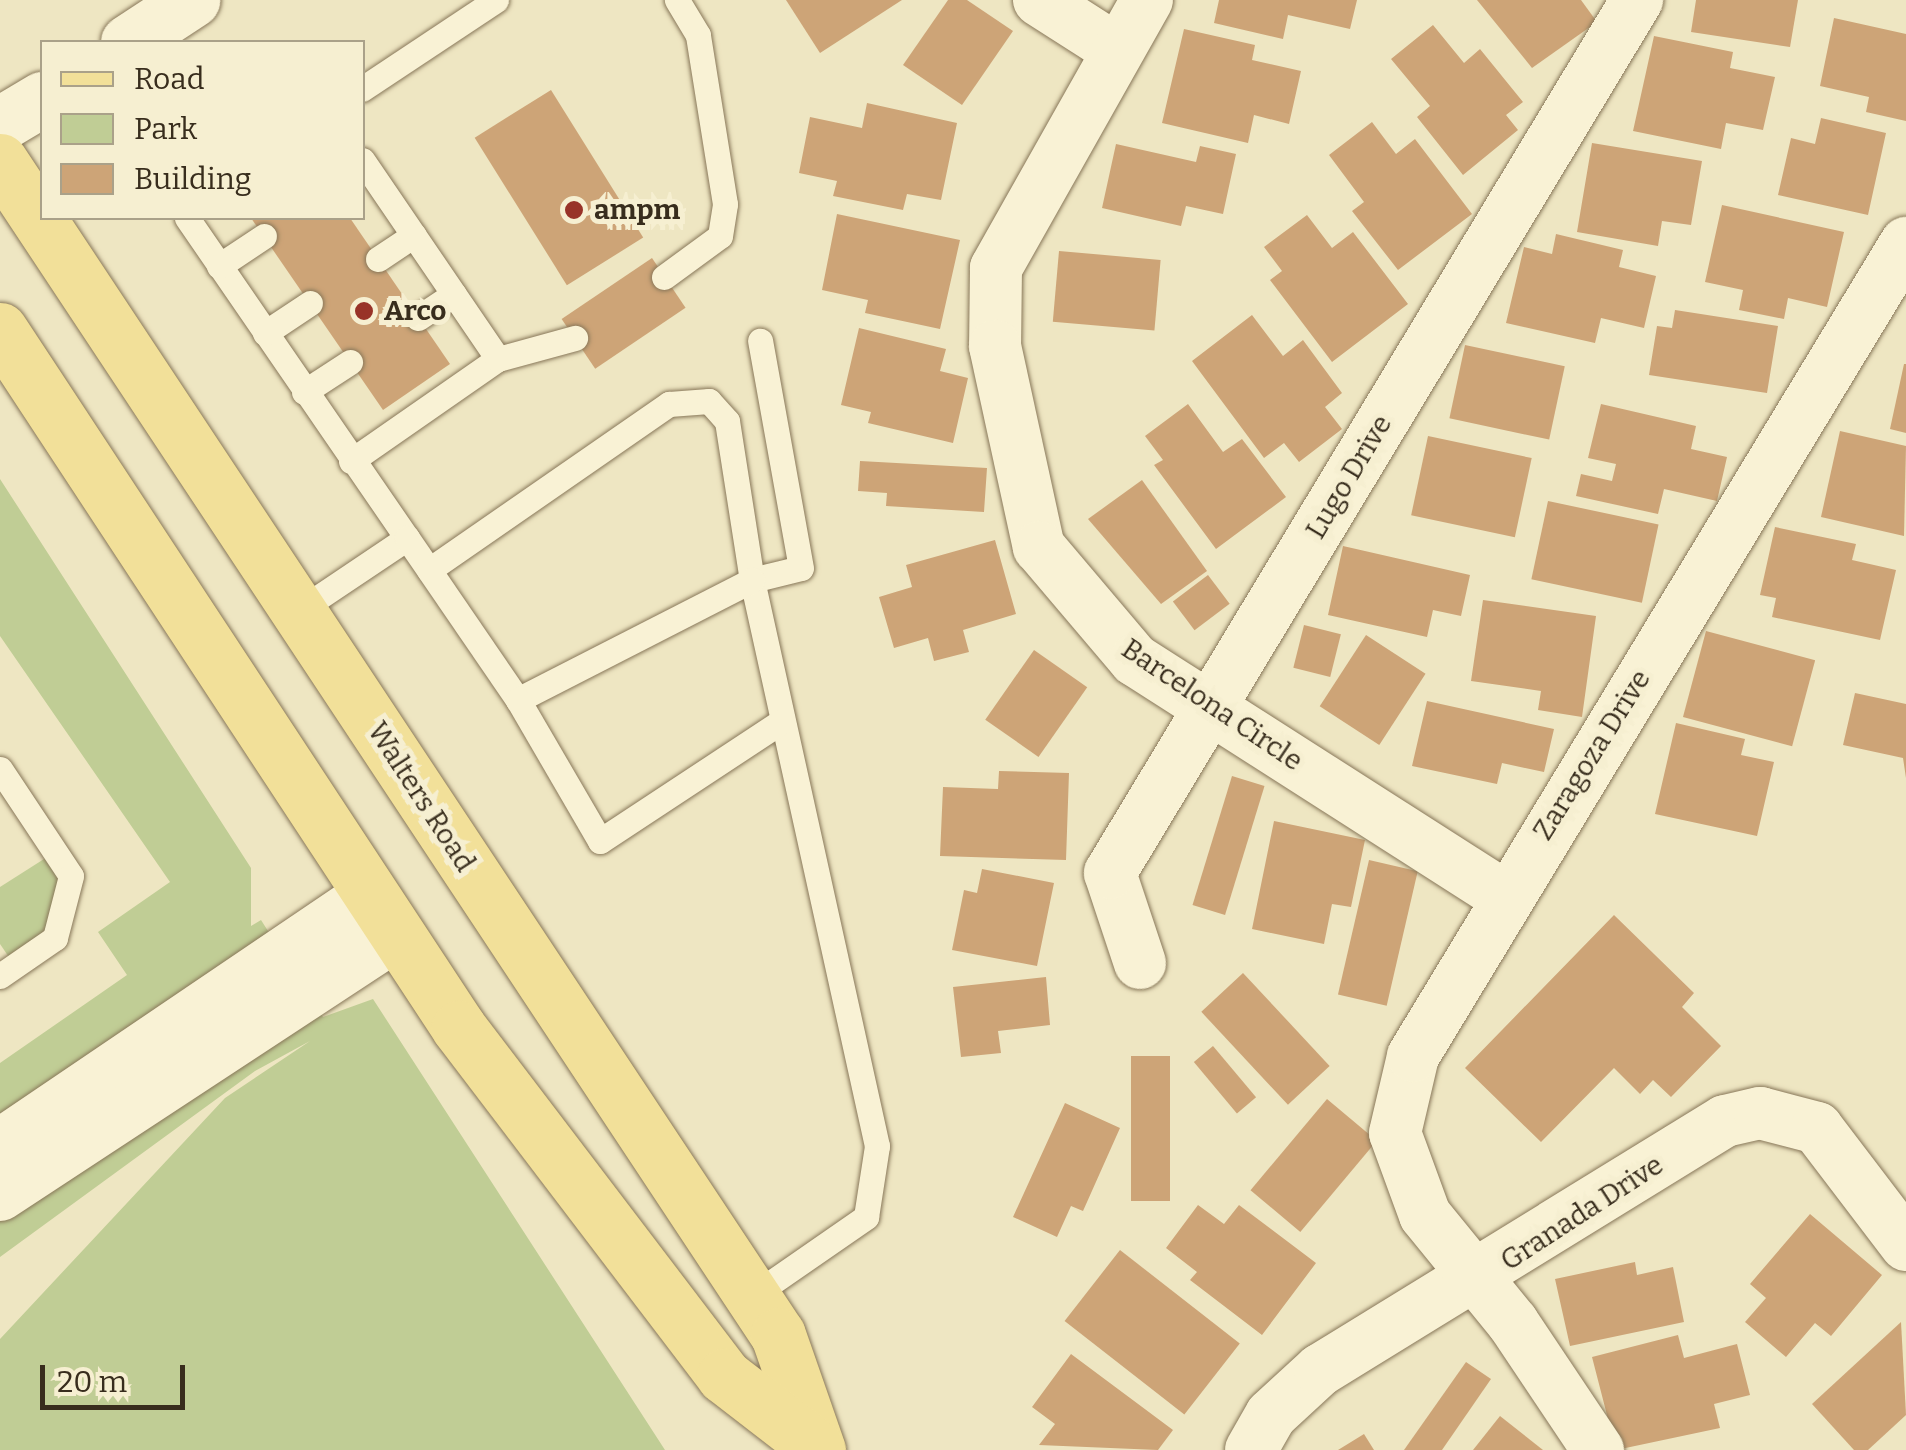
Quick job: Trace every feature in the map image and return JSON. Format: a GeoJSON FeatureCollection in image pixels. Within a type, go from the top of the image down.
{"type":"FeatureCollection","features":[{"type":"Feature","properties":{"kind":"main road"},"geometry":{"type":"LineString","coordinates":[[131,40],[192,0]]}},
{"type":"Feature","properties":{"kind":"main road"},"geometry":{"type":"LineString","coordinates":[[0,124],[40,100]]}},
{"type":"Feature","properties":{"kind":"main road","name":"Walters Road"},"geometry":{"type":"LineString","coordinates":[[0,161],[778,1335],[817,1448]]}},
{"type":"Feature","properties":{"kind":"main road","name":"Walters Road"},"geometry":{"type":"LineString","coordinates":[[0,330],[381,917],[724,1376],[817,1448]]}},
{"type":"Feature","properties":{"kind":"street"},"geometry":{"type":"LineString","coordinates":[[1039,0],[1118,50]]}},
{"type":"Feature","properties":{"kind":"street","name":"Barcelona Circle"},"geometry":{"type":"LineString","coordinates":[[1147,0],[996,268],[995,346],[1038,548],[1136,660],[1505,896]]}},
{"type":"Feature","properties":{"kind":"street","name":"Lugo Drive"},"geometry":{"type":"LineString","coordinates":[[1140,963],[1110,873],[1638,0]]}},
{"type":"Feature","properties":{"kind":"street","name":"Zaragoza Drive"},"geometry":{"type":"LineString","coordinates":[[1598,1450],[1425,1215],[1396,1133],[1413,1056],[1505,896],[1906,243]]}},
{"type":"Feature","properties":{"kind":"street"},"geometry":{"type":"LineString","coordinates":[[0,1145],[381,917]]}},
{"type":"Feature","properties":{"kind":"street"},"geometry":{"type":"LineString","coordinates":[[0,1195],[381,917]]}},
{"type":"Feature","properties":{"kind":"street","name":"Granada Drive"},"geometry":{"type":"LineString","coordinates":[[1251,1450],[1271,1415],[1320,1370],[1476,1282],[1725,1121],[1760,1112],[1817,1128],[1898,1218]]}},
{"type":"Feature","properties":{"kind":"lane"},"geometry":{"type":"LineString","coordinates":[[365,87],[496,0]]}},
{"type":"Feature","properties":{"kind":"lane"},"geometry":{"type":"LineString","coordinates":[[664,277],[720,236],[724,204],[698,35],[677,0]]}},
{"type":"Feature","properties":{"kind":"lane"},"geometry":{"type":"LineString","coordinates":[[365,167],[498,359]]}},
{"type":"Feature","properties":{"kind":"lane"},"geometry":{"type":"LineString","coordinates":[[188,220],[518,700],[600,841],[782,720]]}},
{"type":"Feature","properties":{"kind":"lane"},"geometry":{"type":"LineString","coordinates":[[378,259],[414,235]]}},
{"type":"Feature","properties":{"kind":"lane"},"geometry":{"type":"LineString","coordinates":[[219,266],[264,236]]}},
{"type":"Feature","properties":{"kind":"lane"},"geometry":{"type":"LineString","coordinates":[[418,318],[454,294]]}},
{"type":"Feature","properties":{"kind":"lane"},"geometry":{"type":"LineString","coordinates":[[265,333],[310,304]]}},
{"type":"Feature","properties":{"kind":"lane"},"geometry":{"type":"LineString","coordinates":[[351,461],[498,359],[575,338]]}},
{"type":"Feature","properties":{"kind":"lane"},"geometry":{"type":"LineString","coordinates":[[518,700],[752,580],[801,568],[760,341]]}},
{"type":"Feature","properties":{"kind":"lane"},"geometry":{"type":"LineString","coordinates":[[304,392],[350,362]]}},
{"type":"Feature","properties":{"kind":"lane"},"geometry":{"type":"LineString","coordinates":[[428,570],[669,404],[710,401],[727,421],[752,580],[878,1146],[866,1217],[752,1296]]}},
{"type":"Feature","properties":{"kind":"lane"},"geometry":{"type":"LineString","coordinates":[[300,610],[406,538]]}},
{"type":"Feature","properties":{"kind":"lane"},"geometry":{"type":"LineString","coordinates":[[0,769],[71,876],[55,938],[0,976]]}},
{"type":"Feature","properties":{"kind":"green space"},"geometry":{"type":"Polygon","coordinates":[[[0,479],[251,868],[251,926],[261,920],[323,1017],[373,999],[665,1450],[0,1450],[0,1339],[225,1098],[310,1041],[255,1071],[0,1257],[0,1063],[127,975],[98,932],[170,882],[0,636],[0,479]]]}},
{"type":"Feature","properties":{"kind":"green space"},"geometry":{"type":"Polygon","coordinates":[[[55,852],[71,876],[55,938],[15,966],[0,944],[0,887],[55,852]]]}},
{"type":"Feature","properties":{"kind":"building"},"geometry":{"type":"Polygon","coordinates":[[[786,0],[902,0],[820,53],[786,0]]]}},
{"type":"Feature","properties":{"kind":"building"},"geometry":{"type":"Polygon","coordinates":[[[948,0],[967,0],[1013,31],[962,105],[903,65],[948,0]]]}},
{"type":"Feature","properties":{"kind":"building"},"geometry":{"type":"Polygon","coordinates":[[[1219,0],[1357,0],[1350,29],[1288,15],[1283,39],[1214,23],[1219,0]]]}},
{"type":"Feature","properties":{"kind":"building"},"geometry":{"type":"Polygon","coordinates":[[[1477,0],[1581,0],[1597,22],[1532,68],[1477,0]]]}},
{"type":"Feature","properties":{"kind":"building"},"geometry":{"type":"Polygon","coordinates":[[[1696,0],[1798,0],[1790,47],[1691,32],[1696,0]]]}},
{"type":"Feature","properties":{"kind":"building"},"geometry":{"type":"Polygon","coordinates":[[[1834,18],[1906,34],[1906,121],[1866,112],[1869,97],[1820,86],[1834,18]]]}},
{"type":"Feature","properties":{"kind":"building"},"geometry":{"type":"Polygon","coordinates":[[[1433,25],[1464,63],[1480,49],[1523,102],[1506,115],[1518,130],[1463,175],[1417,117],[1430,106],[1391,59],[1433,25]]]}},
{"type":"Feature","properties":{"kind":"building"},"geometry":{"type":"Polygon","coordinates":[[[1184,29],[1255,45],[1252,60],[1301,71],[1289,124],[1254,115],[1248,143],[1162,123],[1184,29]]]}},
{"type":"Feature","properties":{"kind":"building"},"geometry":{"type":"Polygon","coordinates":[[[1654,36],[1733,52],[1730,68],[1775,77],[1763,130],[1726,123],[1721,149],[1633,131],[1654,36]]]}},
{"type":"Feature","properties":{"kind":"building","name":"ampm"},"geometry":{"type":"Polygon","coordinates":[[[551,90],[643,238],[567,285],[475,138],[551,90]]]}},
{"type":"Feature","properties":{"kind":"building"},"geometry":{"type":"Polygon","coordinates":[[[867,103],[957,123],[941,200],[907,194],[903,210],[833,196],[837,181],[799,173],[810,117],[862,128],[867,103]]]}},
{"type":"Feature","properties":{"kind":"building"},"geometry":{"type":"Polygon","coordinates":[[[1821,118],[1886,133],[1868,215],[1778,195],[1791,138],[1815,144],[1821,118]]]}},
{"type":"Feature","properties":{"kind":"building"},"geometry":{"type":"Polygon","coordinates":[[[1372,122],[1396,154],[1415,139],[1472,214],[1398,270],[1352,211],[1364,202],[1329,155],[1372,122]]]}},
{"type":"Feature","properties":{"kind":"building"},"geometry":{"type":"Polygon","coordinates":[[[1592,143],[1702,161],[1691,225],[1662,221],[1658,246],[1577,232],[1592,143]]]}},
{"type":"Feature","properties":{"kind":"building"},"geometry":{"type":"Polygon","coordinates":[[[1116,144],[1196,162],[1200,146],[1236,154],[1223,214],[1186,206],[1181,226],[1102,208],[1116,144]]]}},
{"type":"Feature","properties":{"kind":"building"},"geometry":{"type":"Polygon","coordinates":[[[1722,205],[1844,232],[1827,307],[1788,298],[1784,319],[1739,310],[1743,290],[1705,282],[1722,205]]]}},
{"type":"Feature","properties":{"kind":"building"},"geometry":{"type":"Polygon","coordinates":[[[837,214],[960,240],[940,329],[865,313],[868,300],[822,290],[837,214]]]}},
{"type":"Feature","properties":{"kind":"building"},"geometry":{"type":"Polygon","coordinates":[[[1307,215],[1332,248],[1353,232],[1408,304],[1332,362],[1270,280],[1282,271],[1264,247],[1307,215]]]}},
{"type":"Feature","properties":{"kind":"building","name":"Arco"},"geometry":{"type":"Polygon","coordinates":[[[252,220],[351,220],[450,364],[383,410],[252,220]]]}},
{"type":"Feature","properties":{"kind":"building"},"geometry":{"type":"Polygon","coordinates":[[[1556,234],[1623,250],[1619,267],[1656,276],[1644,328],[1601,318],[1595,343],[1506,323],[1524,247],[1552,254],[1556,234]]]}},
{"type":"Feature","properties":{"kind":"building"},"geometry":{"type":"Polygon","coordinates":[[[1059,251],[1161,260],[1154,331],[1053,322],[1059,251]]]}},
{"type":"Feature","properties":{"kind":"building"},"geometry":{"type":"Polygon","coordinates":[[[652,258],[686,308],[595,369],[562,319],[652,258]]]}},
{"type":"Feature","properties":{"kind":"building"},"geometry":{"type":"Polygon","coordinates":[[[1675,310],[1778,326],[1767,393],[1649,375],[1657,326],[1672,328],[1675,310]]]}},
{"type":"Feature","properties":{"kind":"building"},"geometry":{"type":"Polygon","coordinates":[[[1252,315],[1283,356],[1303,340],[1342,393],[1325,407],[1342,429],[1299,462],[1284,443],[1264,458],[1192,361],[1252,315]]]}},
{"type":"Feature","properties":{"kind":"building"},"geometry":{"type":"Polygon","coordinates":[[[859,328],[946,349],[940,371],[968,378],[953,443],[868,423],[871,412],[841,405],[859,328]]]}},
{"type":"Feature","properties":{"kind":"building"},"geometry":{"type":"Polygon","coordinates":[[[1465,345],[1565,366],[1549,440],[1449,418],[1465,345]]]}},
{"type":"Feature","properties":{"kind":"building"},"geometry":{"type":"Polygon","coordinates":[[[1906,364],[1906,433],[1890,429],[1906,364]]]}},
{"type":"Feature","properties":{"kind":"building"},"geometry":{"type":"Polygon","coordinates":[[[1188,404],[1223,452],[1242,439],[1286,497],[1216,549],[1154,465],[1163,460],[1145,436],[1188,404]]]}},
{"type":"Feature","properties":{"kind":"building"},"geometry":{"type":"Polygon","coordinates":[[[1601,404],[1696,426],[1691,449],[1727,457],[1717,501],[1664,489],[1658,514],[1576,496],[1581,474],[1612,481],[1616,464],[1588,458],[1601,404]]]}},
{"type":"Feature","properties":{"kind":"building"},"geometry":{"type":"Polygon","coordinates":[[[1840,431],[1906,446],[1904,536],[1821,517],[1840,431]]]}},
{"type":"Feature","properties":{"kind":"building"},"geometry":{"type":"Polygon","coordinates":[[[1428,436],[1532,458],[1515,537],[1411,515],[1428,436]]]}},
{"type":"Feature","properties":{"kind":"building"},"geometry":{"type":"Polygon","coordinates":[[[860,461],[987,468],[984,512],[886,506],[887,493],[858,491],[860,461]]]}},
{"type":"Feature","properties":{"kind":"building"},"geometry":{"type":"Polygon","coordinates":[[[1142,480],[1207,571],[1161,604],[1088,519],[1142,480]]]}},
{"type":"Feature","properties":{"kind":"building"},"geometry":{"type":"Polygon","coordinates":[[[1548,501],[1659,524],[1642,603],[1531,579],[1548,501]]]}},
{"type":"Feature","properties":{"kind":"building"},"geometry":{"type":"Polygon","coordinates":[[[1775,527],[1856,544],[1852,560],[1896,570],[1880,640],[1772,617],[1776,598],[1760,595],[1775,527]]]}},
{"type":"Feature","properties":{"kind":"building"},"geometry":{"type":"Polygon","coordinates":[[[995,540],[1016,614],[963,630],[969,652],[934,661],[928,638],[894,648],[879,597],[912,587],[906,565],[995,540]]]}},
{"type":"Feature","properties":{"kind":"building"},"geometry":{"type":"Polygon","coordinates":[[[1343,546],[1470,575],[1461,616],[1433,610],[1427,637],[1328,615],[1343,546]]]}},
{"type":"Feature","properties":{"kind":"building"},"geometry":{"type":"Polygon","coordinates":[[[1208,575],[1230,604],[1195,630],[1173,601],[1208,575]]]}},
{"type":"Feature","properties":{"kind":"building"},"geometry":{"type":"Polygon","coordinates":[[[1483,600],[1596,616],[1582,717],[1538,710],[1541,691],[1471,681],[1483,600]]]}},
{"type":"Feature","properties":{"kind":"building"},"geometry":{"type":"Polygon","coordinates":[[[1304,625],[1341,634],[1330,677],[1293,668],[1304,625]]]}},
{"type":"Feature","properties":{"kind":"building"},"geometry":{"type":"Polygon","coordinates":[[[1706,631],[1815,660],[1792,746],[1683,717],[1706,631]]]}},
{"type":"Feature","properties":{"kind":"building"},"geometry":{"type":"Polygon","coordinates":[[[1366,635],[1426,674],[1379,745],[1320,706],[1366,635]]]}},
{"type":"Feature","properties":{"kind":"building"},"geometry":{"type":"Polygon","coordinates":[[[1034,650],[1087,687],[1038,757],[985,720],[1034,650]]]}},
{"type":"Feature","properties":{"kind":"building"},"geometry":{"type":"Polygon","coordinates":[[[1855,693],[1906,704],[1906,778],[1903,758],[1843,745],[1855,693]]]}},
{"type":"Feature","properties":{"kind":"building"},"geometry":{"type":"Polygon","coordinates":[[[1427,701],[1554,729],[1544,772],[1502,763],[1497,784],[1412,766],[1427,701]]]}},
{"type":"Feature","properties":{"kind":"building"},"geometry":{"type":"Polygon","coordinates":[[[1676,723],[1745,739],[1741,755],[1774,762],[1757,836],[1655,814],[1676,723]]]}},
{"type":"Feature","properties":{"kind":"building"},"geometry":{"type":"Polygon","coordinates":[[[999,771],[1069,773],[1066,860],[940,856],[943,787],[998,789],[999,771]]]}},
{"type":"Feature","properties":{"kind":"building"},"geometry":{"type":"Polygon","coordinates":[[[1232,776],[1265,786],[1225,915],[1193,905],[1232,776]]]}},
{"type":"Feature","properties":{"kind":"building"},"geometry":{"type":"Polygon","coordinates":[[[1274,821],[1365,840],[1351,907],[1332,904],[1324,944],[1252,929],[1274,821]]]}},
{"type":"Feature","properties":{"kind":"building"},"geometry":{"type":"Polygon","coordinates":[[[1369,860],[1418,871],[1387,1006],[1338,994],[1369,860]]]}},
{"type":"Feature","properties":{"kind":"building"},"geometry":{"type":"Polygon","coordinates":[[[982,869],[1054,883],[1037,966],[952,950],[964,890],[977,893],[982,869]]]}},
{"type":"Feature","properties":{"kind":"building"},"geometry":{"type":"Polygon","coordinates":[[[1614,915],[1694,993],[1682,1007],[1721,1046],[1671,1097],[1653,1080],[1640,1094],[1614,1068],[1541,1142],[1465,1068],[1614,915]]]}},
{"type":"Feature","properties":{"kind":"building"},"geometry":{"type":"Polygon","coordinates":[[[1243,973],[1330,1066],[1288,1105],[1201,1012],[1243,973]]]}},
{"type":"Feature","properties":{"kind":"building"},"geometry":{"type":"Polygon","coordinates":[[[1046,977],[1050,1025],[998,1031],[1001,1053],[961,1057],[953,987],[1046,977]]]}},
{"type":"Feature","properties":{"kind":"building"},"geometry":{"type":"Polygon","coordinates":[[[1213,1046],[1256,1097],[1237,1113],[1194,1062],[1213,1046]]]}},
{"type":"Feature","properties":{"kind":"building"},"geometry":{"type":"Polygon","coordinates":[[[1131,1056],[1170,1056],[1170,1201],[1131,1201],[1131,1056]]]}},
{"type":"Feature","properties":{"kind":"building"},"geometry":{"type":"Polygon","coordinates":[[[1327,1099],[1377,1141],[1300,1232],[1251,1190],[1327,1099]]]}},
{"type":"Feature","properties":{"kind":"building"},"geometry":{"type":"Polygon","coordinates":[[[1065,1103],[1120,1128],[1083,1211],[1071,1206],[1057,1237],[1013,1217],[1065,1103]]]}},
{"type":"Feature","properties":{"kind":"building"},"geometry":{"type":"Polygon","coordinates":[[[1198,1205],[1224,1224],[1239,1205],[1316,1263],[1262,1335],[1190,1280],[1197,1272],[1166,1248],[1198,1205]]]}},
{"type":"Feature","properties":{"kind":"building"},"geometry":{"type":"Polygon","coordinates":[[[1810,1214],[1882,1275],[1831,1336],[1815,1323],[1786,1357],[1745,1322],[1766,1298],[1750,1284],[1810,1214]]]}},
{"type":"Feature","properties":{"kind":"building"},"geometry":{"type":"Polygon","coordinates":[[[1120,1250],[1240,1344],[1184,1415],[1065,1321],[1120,1250]]]}},
{"type":"Feature","properties":{"kind":"building"},"geometry":{"type":"Polygon","coordinates":[[[1635,1262],[1637,1275],[1673,1267],[1684,1322],[1570,1346],[1555,1279],[1635,1262]]]}},
{"type":"Feature","properties":{"kind":"building"},"geometry":{"type":"Polygon","coordinates":[[[1901,1322],[1906,1415],[1868,1450],[1854,1450],[1812,1404],[1901,1322]]]}},
{"type":"Feature","properties":{"kind":"building"},"geometry":{"type":"Polygon","coordinates":[[[1678,1335],[1684,1358],[1737,1344],[1750,1395],[1714,1404],[1720,1428],[1616,1450],[1592,1357],[1678,1335]]]}},
{"type":"Feature","properties":{"kind":"building"},"geometry":{"type":"Polygon","coordinates":[[[1071,1354],[1173,1430],[1158,1450],[1039,1445],[1055,1424],[1032,1407],[1071,1354]]]}},
{"type":"Feature","properties":{"kind":"building"},"geometry":{"type":"Polygon","coordinates":[[[1466,1362],[1491,1379],[1442,1450],[1404,1450],[1466,1362]]]}},
{"type":"Feature","properties":{"kind":"building"},"geometry":{"type":"Polygon","coordinates":[[[1500,1416],[1543,1450],[1473,1450],[1500,1416]]]}},
{"type":"Feature","properties":{"kind":"building"},"geometry":{"type":"Polygon","coordinates":[[[1364,1434],[1374,1450],[1338,1450],[1364,1434]]]}},
{"type":"Feature","properties":{"kind":"place","name":"ampm"},"geometry":{"type":"Point","coordinates":[574,210]}},
{"type":"Feature","properties":{"kind":"place","name":"Arco"},"geometry":{"type":"Point","coordinates":[364,311]}}]}
